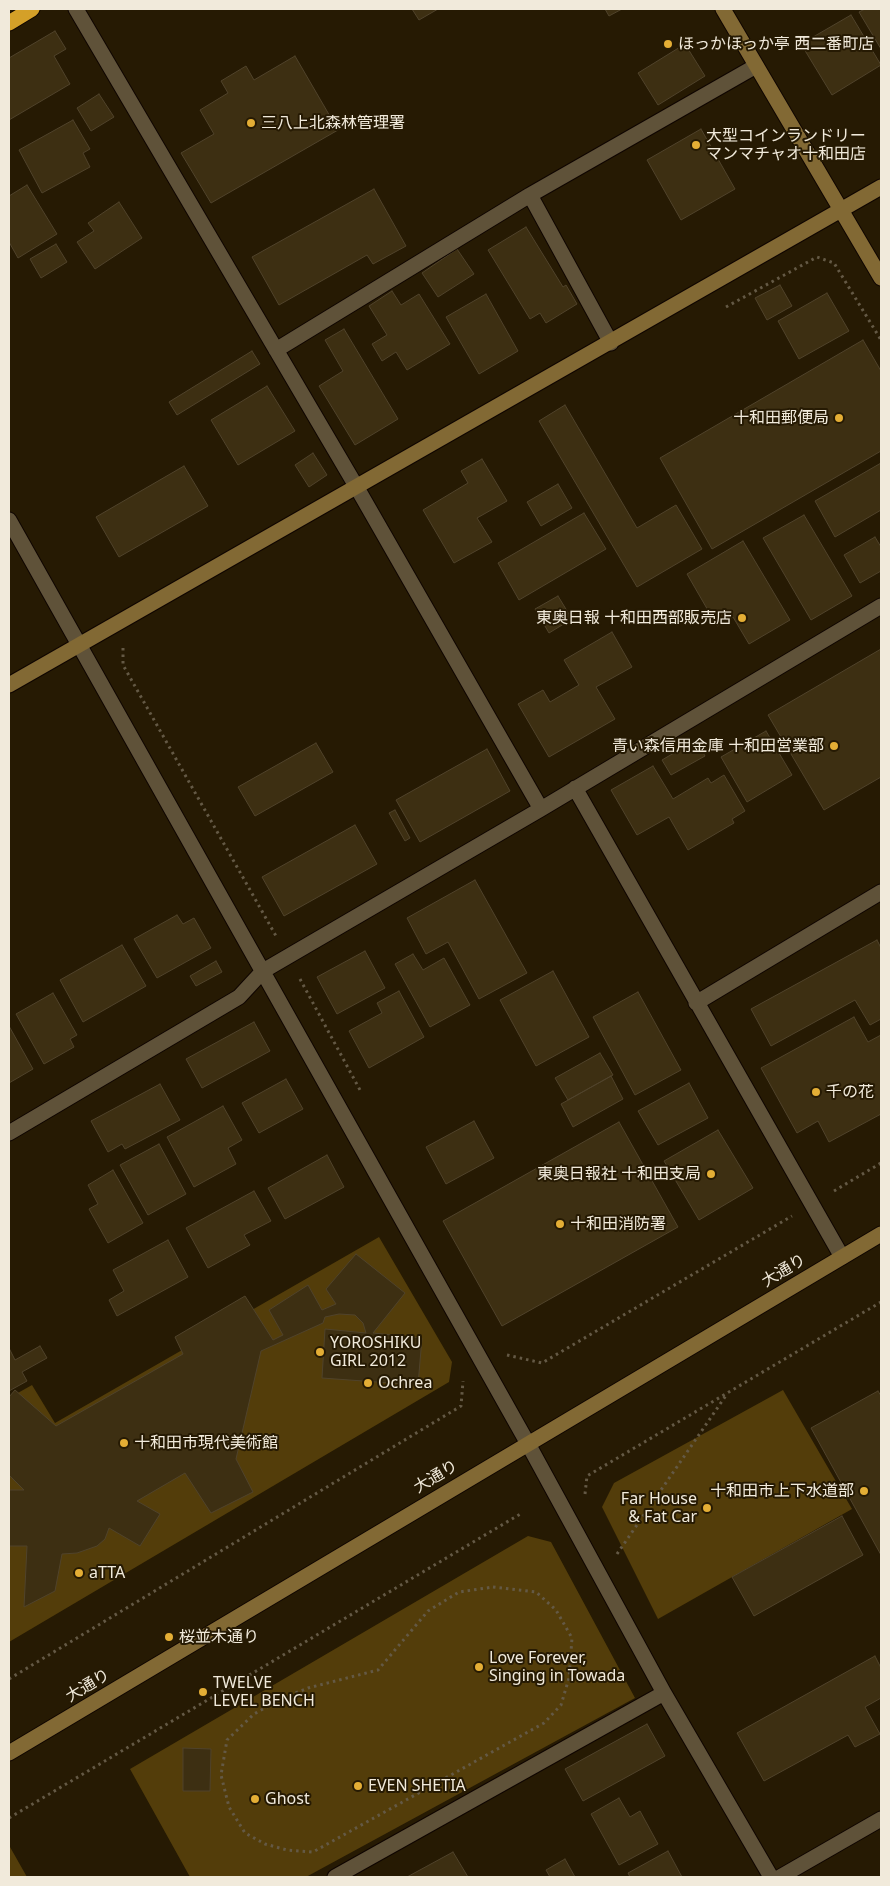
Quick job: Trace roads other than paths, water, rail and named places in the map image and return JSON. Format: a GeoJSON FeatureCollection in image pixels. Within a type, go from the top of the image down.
{"type":"FeatureCollection","features":[{"type":"Feature","properties":{"kind":"highway"},"geometry":{"type":"LineString","coordinates":[[9,23],[32,9]]}},
{"type":"Feature","properties":{"kind":"street"},"geometry":{"type":"LineString","coordinates":[[76,9],[356,486],[541,809]]}},
{"type":"Feature","properties":{"kind":"street"},"geometry":{"type":"LineString","coordinates":[[723,9],[881,278]]}},
{"type":"Feature","properties":{"kind":"street"},"geometry":{"type":"LineString","coordinates":[[276,350],[530,195],[756,66]]}},
{"type":"Feature","properties":{"kind":"street"},"geometry":{"type":"LineString","coordinates":[[9,685],[356,486],[611,343],[881,187]]}},
{"type":"Feature","properties":{"kind":"street"},"geometry":{"type":"LineString","coordinates":[[530,195],[611,343]]}},
{"type":"Feature","properties":{"kind":"street"},"geometry":{"type":"LineString","coordinates":[[9,520],[77,645],[263,970],[528,1442],[664,1693],[770,1877]]}},
{"type":"Feature","properties":{"kind":"street"},"geometry":{"type":"LineString","coordinates":[[9,1133],[239,997],[263,970],[541,809],[881,606]]}},
{"type":"Feature","properties":{"kind":"street"},"geometry":{"type":"LineString","coordinates":[[575,788],[842,1257]]}},
{"type":"Feature","properties":{"kind":"street"},"geometry":{"type":"LineString","coordinates":[[696,1003],[881,892]]}},
{"type":"Feature","properties":{"kind":"street","name":"大通り"},"geometry":{"type":"LineString","coordinates":[[9,1753],[528,1442],[881,1234]]}},
{"type":"Feature","properties":{"kind":"street"},"geometry":{"type":"LineString","coordinates":[[335,1877],[664,1693]]}},
{"type":"Feature","properties":{"kind":"street"},"geometry":{"type":"LineString","coordinates":[[780,1877],[881,1819]]}},
{"type":"Feature","properties":{"kind":"place","name":"ほっかほっか亭 西二番町店"},"geometry":{"type":"Point","coordinates":[668,44]}},
{"type":"Feature","properties":{"kind":"place","name":"三八上北森林管理署"},"geometry":{"type":"Point","coordinates":[251,123]}},
{"type":"Feature","properties":{"kind":"place","name":"大型コインランドリー マンマチャオ十和田店"},"geometry":{"type":"Point","coordinates":[696,145]}},
{"type":"Feature","properties":{"kind":"place","name":"十和田郵便局"},"geometry":{"type":"Point","coordinates":[839,418]}},
{"type":"Feature","properties":{"kind":"place","name":"東奥日報 十和田西部販売店"},"geometry":{"type":"Point","coordinates":[742,618]}},
{"type":"Feature","properties":{"kind":"place","name":"青い森信用金庫 十和田営業部"},"geometry":{"type":"Point","coordinates":[834,746]}},
{"type":"Feature","properties":{"kind":"place","name":"千の花"},"geometry":{"type":"Point","coordinates":[816,1092]}},
{"type":"Feature","properties":{"kind":"place","name":"東奥日報社 十和田支局"},"geometry":{"type":"Point","coordinates":[711,1174]}},
{"type":"Feature","properties":{"kind":"place","name":"十和田消防署"},"geometry":{"type":"Point","coordinates":[560,1224]}},
{"type":"Feature","properties":{"kind":"place","name":"YOROSHIKU GIRL 2012"},"geometry":{"type":"Point","coordinates":[320,1352]}},
{"type":"Feature","properties":{"kind":"place","name":"Ochrea"},"geometry":{"type":"Point","coordinates":[368,1383]}},
{"type":"Feature","properties":{"kind":"place","name":"十和田市現代美術館"},"geometry":{"type":"Point","coordinates":[124,1443]}},
{"type":"Feature","properties":{"kind":"place","name":"十和田市上下水道部"},"geometry":{"type":"Point","coordinates":[864,1491]}},
{"type":"Feature","properties":{"kind":"place","name":"Far House & Fat Car"},"geometry":{"type":"Point","coordinates":[707,1508]}},
{"type":"Feature","properties":{"kind":"place","name":"aTTA"},"geometry":{"type":"Point","coordinates":[79,1573]}},
{"type":"Feature","properties":{"kind":"place","name":"桜並木通り"},"geometry":{"type":"Point","coordinates":[169,1637]}},
{"type":"Feature","properties":{"kind":"place","name":"Love Forever, Singing in Towada"},"geometry":{"type":"Point","coordinates":[479,1667]}},
{"type":"Feature","properties":{"kind":"place","name":"TWELVE LEVEL BENCH"},"geometry":{"type":"Point","coordinates":[203,1692]}},
{"type":"Feature","properties":{"kind":"place","name":"EVEN SHETIA"},"geometry":{"type":"Point","coordinates":[358,1786]}},
{"type":"Feature","properties":{"kind":"place","name":"Ghost"},"geometry":{"type":"Point","coordinates":[255,1799]}}]}
